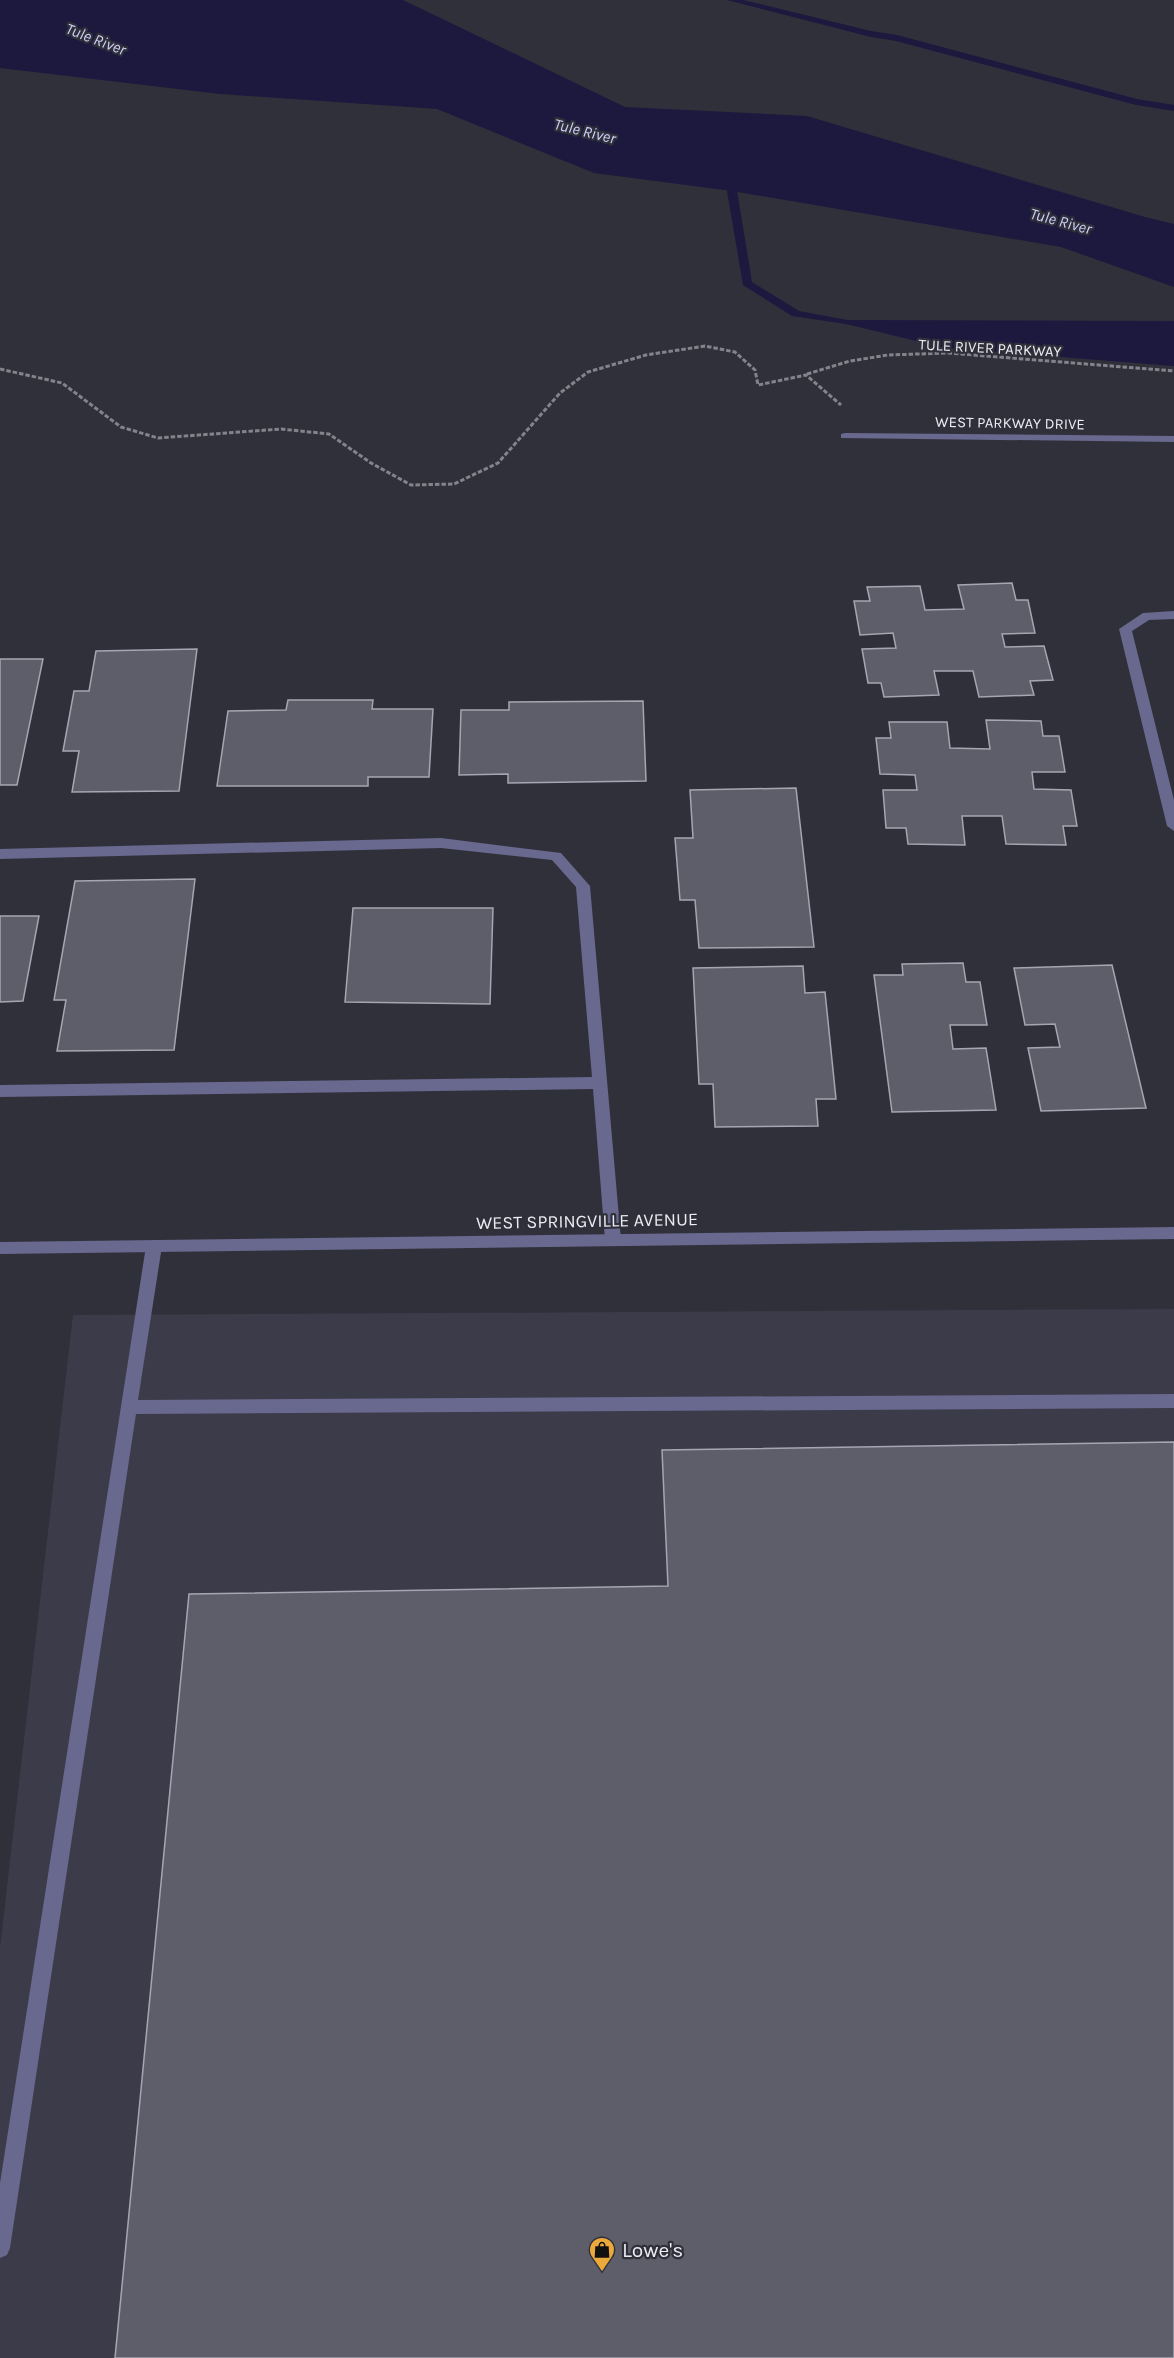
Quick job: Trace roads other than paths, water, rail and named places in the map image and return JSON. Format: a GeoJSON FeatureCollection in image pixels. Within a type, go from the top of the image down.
{"type":"FeatureCollection","features":[{"type":"Feature","properties":{"kind":"street","name":"WEST PARKWAY DRIVE"},"geometry":{"type":"LineString","coordinates":[[845,436],[1174,440]]}},
{"type":"Feature","properties":{"kind":"street"},"geometry":{"type":"LineString","coordinates":[[1174,615],[1147,616],[1125,629],[1174,826]]}},
{"type":"Feature","properties":{"kind":"street"},"geometry":{"type":"LineString","coordinates":[[0,854],[441,843],[556,856],[583,886],[613,1240]]}},
{"type":"Feature","properties":{"kind":"street"},"geometry":{"type":"LineString","coordinates":[[0,1091],[599,1083]]}},
{"type":"Feature","properties":{"kind":"street","name":"WEST SPRINGVILLE AVENUE"},"geometry":{"type":"LineString","coordinates":[[0,1248],[1174,1233]]}},
{"type":"Feature","properties":{"kind":"street"},"geometry":{"type":"LineString","coordinates":[[0,2247],[154,1246]]}},
{"type":"Feature","properties":{"kind":"street"},"geometry":{"type":"LineString","coordinates":[[129,1407],[1174,1401]]}},
{"type":"Feature","properties":{"kind":"water","name":"Tule River"},"geometry":{"type":"Polygon","coordinates":[[[0,0],[403,0],[625,107],[807,116],[1174,224],[1174,287],[1061,247],[732,191],[594,173],[437,109],[220,94],[0,68],[0,0]]]}},
{"type":"Feature","properties":{"kind":"water"},"geometry":{"type":"Polygon","coordinates":[[[830,320],[1174,321],[1174,366],[945,348],[830,320]]]}},
{"type":"Feature","properties":{"kind":"waterway"},"geometry":{"type":"LineString","coordinates":[[732,0],[871,34],[897,38],[1136,102],[1174,108]]}},
{"type":"Feature","properties":{"kind":"waterway"},"geometry":{"type":"LineString","coordinates":[[732,172],[732,191],[747,283],[796,314],[849,323]]}},
{"type":"Feature","properties":{"kind":"place","name":"Lowe's"},"geometry":{"type":"Point","coordinates":[602,2273]}}]}
